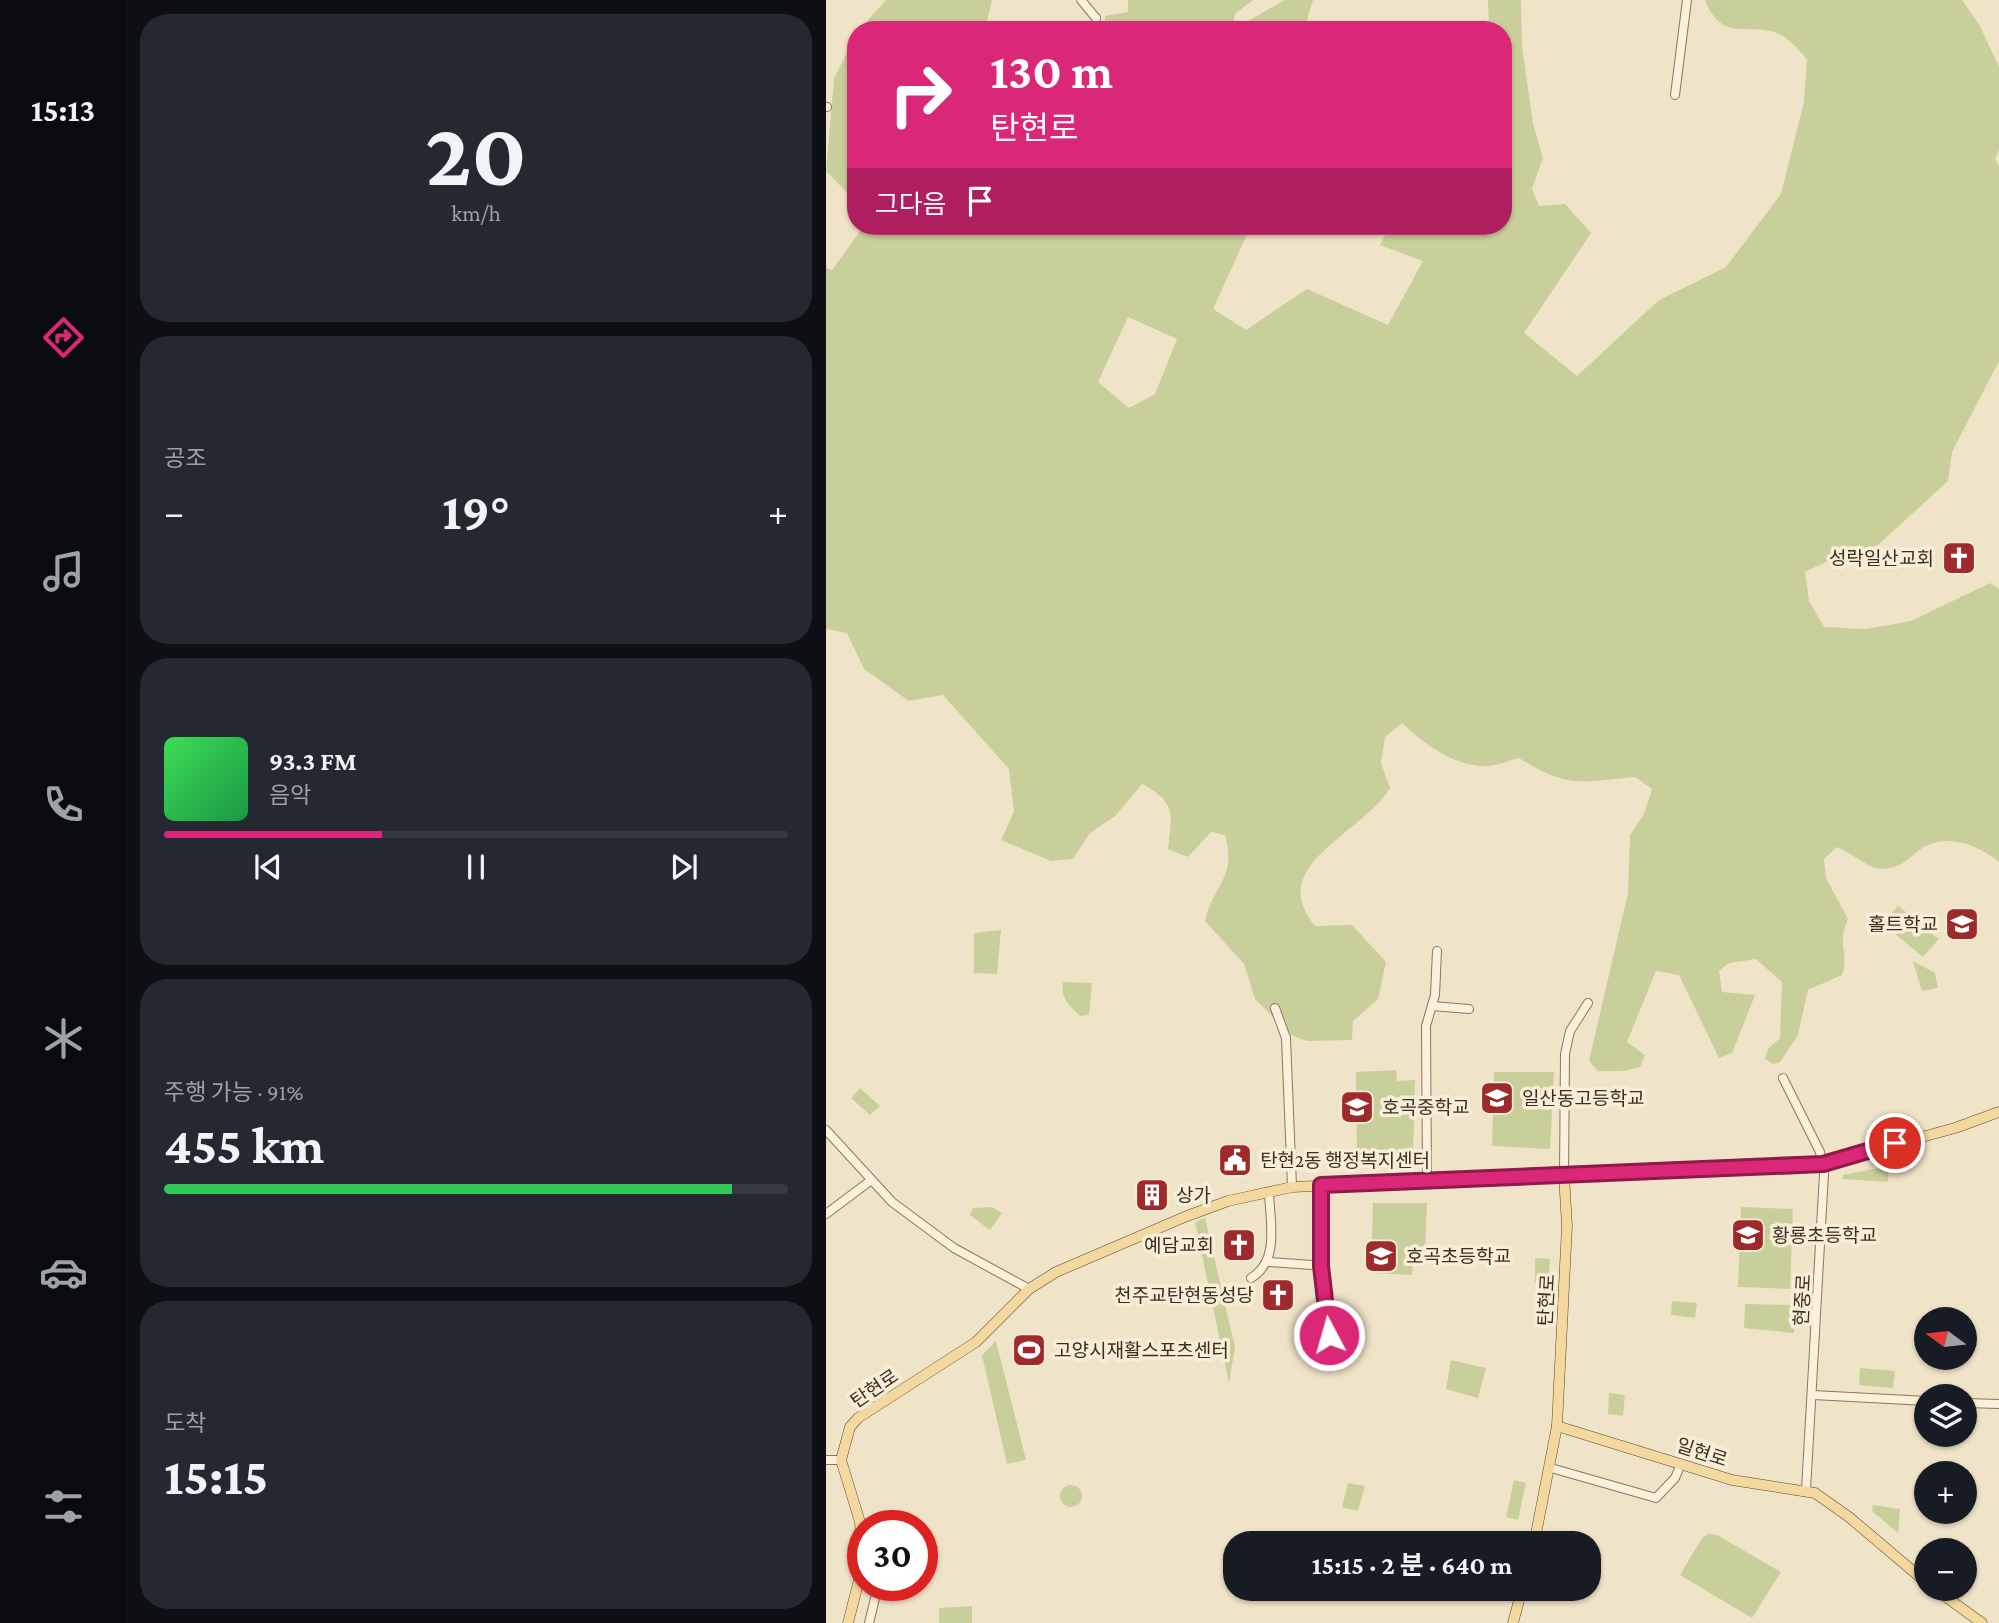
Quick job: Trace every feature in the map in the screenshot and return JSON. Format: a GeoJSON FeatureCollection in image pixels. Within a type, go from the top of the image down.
{"type":"FeatureCollection","features":[{"type":"Feature","properties":{"kind":"main road","name":"탄현로"},"geometry":{"type":"LineString","coordinates":[[841,1460],[850,1427],[858,1418],[976,1342],[1029,1289],[1056,1272],[1117,1244],[1228,1201],[1292,1187],[1321,1185],[1823,1164],[1999,1112]]}},
{"type":"Feature","properties":{"kind":"main road","name":"탄현로"},"geometry":{"type":"LineString","coordinates":[[1557,1426],[1567,1226],[1564,1175]]}},
{"type":"Feature","properties":{"kind":"main road","name":"일현로"},"geometry":{"type":"LineString","coordinates":[[1557,1426],[1732,1480],[1806,1490],[1849,1517],[1914,1572]]}},
{"type":"Feature","properties":{"kind":"main road"},"geometry":{"type":"LineString","coordinates":[[1537,1531],[1557,1426]]}},
{"type":"Feature","properties":{"kind":"main road"},"geometry":{"type":"LineString","coordinates":[[841,1460],[856,1510]]}},
{"type":"Feature","properties":{"kind":"main road"},"geometry":{"type":"LineString","coordinates":[[848,1623],[854,1601]]}},
{"type":"Feature","properties":{"kind":"main road"},"geometry":{"type":"LineString","coordinates":[[1513,1623],[1519,1601]]}},
{"type":"Feature","properties":{"kind":"main road"},"geometry":{"type":"LineString","coordinates":[[1951,1601],[1978,1622]]}},
{"type":"Feature","properties":{"kind":"street"},"geometry":{"type":"LineString","coordinates":[[1081,0],[1096,18]]}},
{"type":"Feature","properties":{"kind":"street"},"geometry":{"type":"LineString","coordinates":[[1675,95],[1687,0]]}},
{"type":"Feature","properties":{"kind":"street"},"geometry":{"type":"LineString","coordinates":[[1427,1181],[1426,1026],[1432,1006],[1437,951]]}},
{"type":"Feature","properties":{"kind":"street","name":"탄현로"},"geometry":{"type":"LineString","coordinates":[[1564,1175],[1565,1054],[1570,1031],[1588,1003]]}},
{"type":"Feature","properties":{"kind":"street"},"geometry":{"type":"LineString","coordinates":[[1432,1006],[1469,1009]]}},
{"type":"Feature","properties":{"kind":"street"},"geometry":{"type":"LineString","coordinates":[[1275,1008],[1286,1038],[1292,1187]]}},
{"type":"Feature","properties":{"kind":"street"},"geometry":{"type":"LineString","coordinates":[[1783,1078],[1820,1152],[1823,1164]]}},
{"type":"Feature","properties":{"kind":"street"},"geometry":{"type":"LineString","coordinates":[[826,1130],[892,1202],[954,1248],[1029,1289]]}},
{"type":"Feature","properties":{"kind":"street","name":"현중로"},"geometry":{"type":"LineString","coordinates":[[1806,1490],[1823,1164]]}},
{"type":"Feature","properties":{"kind":"street"},"geometry":{"type":"LineString","coordinates":[[826,1214],[870,1181]]}},
{"type":"Feature","properties":{"kind":"street"},"geometry":{"type":"LineString","coordinates":[[1321,1185],[1321,1266],[1329,1335]]}},
{"type":"Feature","properties":{"kind":"street"},"geometry":{"type":"LineString","coordinates":[[1251,1278],[1269,1262],[1269,1192]]}},
{"type":"Feature","properties":{"kind":"street"},"geometry":{"type":"LineString","coordinates":[[1269,1262],[1312,1265]]}},
{"type":"Feature","properties":{"kind":"street"},"geometry":{"type":"LineString","coordinates":[[1813,1395],[1914,1400]]}},
{"type":"Feature","properties":{"kind":"street"},"geometry":{"type":"LineString","coordinates":[[1977,1403],[1999,1404]]}},
{"type":"Feature","properties":{"kind":"street"},"geometry":{"type":"LineString","coordinates":[[826,1460],[841,1460]]}},
{"type":"Feature","properties":{"kind":"street"},"geometry":{"type":"LineString","coordinates":[[1551,1468],[1656,1498],[1675,1478],[1681,1464]]}},
{"type":"Feature","properties":{"kind":"street"},"geometry":{"type":"LineString","coordinates":[[869,1623],[874,1601]]}},
{"type":"Feature","properties":{"kind":"green space"},"geometry":{"type":"Polygon","coordinates":[[[886,0],[992,0],[987,21],[867,21],[886,0]]]}},
{"type":"Feature","properties":{"kind":"green space"},"geometry":{"type":"Polygon","coordinates":[[[1128,0],[1253,0],[1235,14],[1234,21],[1105,21],[1105,16],[1128,12],[1128,0]]]}},
{"type":"Feature","properties":{"kind":"green space"},"geometry":{"type":"Polygon","coordinates":[[[1285,0],[1313,0],[1307,21],[1248,21],[1285,0]]]}},
{"type":"Feature","properties":{"kind":"green space"},"geometry":{"type":"Polygon","coordinates":[[[1488,0],[1521,0],[1522,46],[1533,124],[1543,158],[1532,189],[1539,206],[1565,204],[1591,233],[1524,333],[1577,376],[1659,300],[1726,267],[1781,194],[1804,102],[1807,59],[1786,38],[1772,32],[1730,28],[1721,23],[1712,14],[1705,0],[1962,0],[1980,26],[1999,67],[1999,150],[1995,159],[1999,167],[1999,361],[1952,452],[1948,481],[1877,546],[1846,552],[1805,572],[1809,601],[1824,627],[1865,629],[1911,621],[1990,583],[1999,589],[1999,862],[1975,847],[1947,841],[1928,845],[1899,865],[1885,869],[1875,868],[1837,847],[1824,859],[1826,878],[1848,919],[1843,936],[1845,960],[1842,975],[1808,990],[1798,1035],[1780,1062],[1773,1064],[1765,1059],[1768,1049],[1780,1038],[1782,982],[1756,959],[1729,963],[1719,971],[1722,992],[1755,995],[1732,1053],[1719,1058],[1679,975],[1656,971],[1627,1042],[1645,1055],[1640,1067],[1623,1071],[1598,1071],[1589,1061],[1628,893],[1630,835],[1644,814],[1652,789],[1635,777],[1575,781],[1550,775],[1519,758],[1489,766],[1469,764],[1438,751],[1402,723],[1385,737],[1381,763],[1390,788],[1377,804],[1309,867],[1302,885],[1303,904],[1315,926],[1352,925],[1386,962],[1378,999],[1353,1021],[1352,1040],[1307,1041],[1291,1035],[1255,999],[1244,964],[1205,921],[1226,872],[1228,850],[1225,835],[1211,832],[1188,857],[1168,849],[1170,810],[1161,797],[1142,784],[1115,816],[1090,833],[1073,859],[1051,861],[1001,840],[1014,812],[1009,769],[943,695],[909,701],[864,669],[847,633],[826,629],[826,268],[832,270],[857,235],[1247,235],[1213,309],[1246,330],[1307,289],[1388,325],[1423,261],[1380,245],[1385,235],[1512,235],[1512,21],[1489,21],[1488,0]],[[1128,317],[1098,382],[1129,408],[1155,394],[1177,339],[1128,317]]]}},
{"type":"Feature","properties":{"kind":"green space"},"geometry":{"type":"Polygon","coordinates":[[[847,52],[847,193],[826,171],[834,79],[847,52]]]}},
{"type":"Feature","properties":{"kind":"green space"},"geometry":{"type":"Polygon","coordinates":[[[1898,906],[1939,939],[1923,957],[1883,924],[1898,906]]]}},
{"type":"Feature","properties":{"kind":"green space"},"geometry":{"type":"Polygon","coordinates":[[[1001,930],[997,974],[974,973],[974,933],[1001,930]]]}},
{"type":"Feature","properties":{"kind":"green space"},"geometry":{"type":"Polygon","coordinates":[[[1913,961],[1935,973],[1938,988],[1922,991],[1913,961]]]}},
{"type":"Feature","properties":{"kind":"green space"},"geometry":{"type":"Polygon","coordinates":[[[1063,982],[1092,983],[1089,1015],[1080,1016],[1069,1005],[1064,997],[1063,982]]]}},
{"type":"Feature","properties":{"kind":"green space"},"geometry":{"type":"Polygon","coordinates":[[[1396,1070],[1397,1081],[1415,1080],[1413,1157],[1357,1158],[1356,1072],[1396,1070]]]}},
{"type":"Feature","properties":{"kind":"green space"},"geometry":{"type":"Polygon","coordinates":[[[1494,1072],[1554,1072],[1550,1149],[1492,1146],[1494,1072]]]}},
{"type":"Feature","properties":{"kind":"green space"},"geometry":{"type":"Polygon","coordinates":[[[860,1088],[880,1106],[870,1115],[851,1098],[860,1088]]]}},
{"type":"Feature","properties":{"kind":"green space"},"geometry":{"type":"Polygon","coordinates":[[[1889,1166],[1888,1182],[1842,1179],[1843,1175],[1889,1166]]]}},
{"type":"Feature","properties":{"kind":"green space"},"geometry":{"type":"Polygon","coordinates":[[[1373,1203],[1427,1203],[1425,1254],[1413,1260],[1412,1275],[1371,1273],[1373,1203]]]}},
{"type":"Feature","properties":{"kind":"green space"},"geometry":{"type":"Polygon","coordinates":[[[992,1207],[1002,1213],[990,1230],[970,1215],[973,1208],[992,1207]]]}},
{"type":"Feature","properties":{"kind":"green space"},"geometry":{"type":"Polygon","coordinates":[[[1741,1207],[1793,1209],[1790,1289],[1738,1287],[1741,1207]]]}},
{"type":"Feature","properties":{"kind":"green space"},"geometry":{"type":"Polygon","coordinates":[[[1205,1218],[1235,1347],[1229,1383],[1195,1222],[1205,1218]]]}},
{"type":"Feature","properties":{"kind":"green space"},"geometry":{"type":"Polygon","coordinates":[[[1535,1258],[1550,1259],[1548,1283],[1535,1282],[1535,1258]]]}},
{"type":"Feature","properties":{"kind":"green space"},"geometry":{"type":"Polygon","coordinates":[[[1672,1301],[1697,1303],[1695,1318],[1671,1315],[1672,1301]]]}},
{"type":"Feature","properties":{"kind":"green space"},"geometry":{"type":"Polygon","coordinates":[[[1745,1304],[1796,1305],[1794,1333],[1744,1328],[1745,1304]]]}},
{"type":"Feature","properties":{"kind":"green space"},"geometry":{"type":"Polygon","coordinates":[[[996,1341],[1026,1460],[1007,1464],[982,1355],[996,1341]]]}},
{"type":"Feature","properties":{"kind":"green space"},"geometry":{"type":"Polygon","coordinates":[[[1451,1360],[1486,1368],[1478,1398],[1446,1389],[1451,1360]]]}},
{"type":"Feature","properties":{"kind":"green space"},"geometry":{"type":"Polygon","coordinates":[[[1860,1368],[1895,1371],[1893,1388],[1859,1385],[1860,1368]]]}},
{"type":"Feature","properties":{"kind":"green space"},"geometry":{"type":"Polygon","coordinates":[[[1609,1393],[1625,1395],[1623,1416],[1608,1414],[1609,1393]]]}},
{"type":"Feature","properties":{"kind":"green space"},"geometry":{"type":"Polygon","coordinates":[[[1514,1480],[1526,1483],[1518,1520],[1506,1517],[1514,1480]]]}},
{"type":"Feature","properties":{"kind":"green space"},"geometry":{"type":"Polygon","coordinates":[[[1348,1483],[1365,1486],[1358,1511],[1342,1507],[1348,1483]]]}},
{"type":"Feature","properties":{"kind":"green space"},"geometry":{"type":"Polygon","coordinates":[[[1071,1485],[1079,1488],[1082,1496],[1079,1504],[1071,1507],[1063,1504],[1060,1496],[1063,1488],[1071,1485]]]}},
{"type":"Feature","properties":{"kind":"green space"},"geometry":{"type":"Polygon","coordinates":[[[1873,1505],[1900,1509],[1898,1533],[1872,1511],[1873,1505]]]}},
{"type":"Feature","properties":{"kind":"green space"},"geometry":{"type":"Polygon","coordinates":[[[1709,1534],[1717,1535],[1781,1572],[1752,1618],[1680,1575],[1702,1538],[1709,1534]]]}},
{"type":"Feature","properties":{"kind":"green space"},"geometry":{"type":"Polygon","coordinates":[[[972,1606],[972,1623],[939,1623],[939,1608],[972,1606]]]}},
{"type":"Feature","properties":{"kind":"place","name":"성락일산교회"},"geometry":{"type":"Point","coordinates":[1959,558]}},
{"type":"Feature","properties":{"kind":"place","name":"홀트학교"},"geometry":{"type":"Point","coordinates":[1962,924]}},
{"type":"Feature","properties":{"kind":"place","name":"일산동고등학교"},"geometry":{"type":"Point","coordinates":[1497,1098]}},
{"type":"Feature","properties":{"kind":"place","name":"호곡중학교"},"geometry":{"type":"Point","coordinates":[1357,1107]}},
{"type":"Feature","properties":{"kind":"place","name":"탄현2동 행정복지센터"},"geometry":{"type":"Point","coordinates":[1235,1160]}},
{"type":"Feature","properties":{"kind":"place","name":"상가"},"geometry":{"type":"Point","coordinates":[1152,1195]}},
{"type":"Feature","properties":{"kind":"place","name":"황룡초등학교"},"geometry":{"type":"Point","coordinates":[1748,1235]}},
{"type":"Feature","properties":{"kind":"place","name":"예담교회"},"geometry":{"type":"Point","coordinates":[1239,1245]}},
{"type":"Feature","properties":{"kind":"place","name":"호곡초등학교"},"geometry":{"type":"Point","coordinates":[1381,1256]}},
{"type":"Feature","properties":{"kind":"place","name":"천주교탄현동성당"},"geometry":{"type":"Point","coordinates":[1278,1295]}},
{"type":"Feature","properties":{"kind":"place","name":"고양시재활스포츠센터"},"geometry":{"type":"Point","coordinates":[1029,1350]}},
{"type":"Feature","properties":{"kind":"route"},"geometry":{"type":"LineString","coordinates":[[1329,1335],[1321,1266],[1321,1185],[1823,1164],[1895,1143]]}}]}
